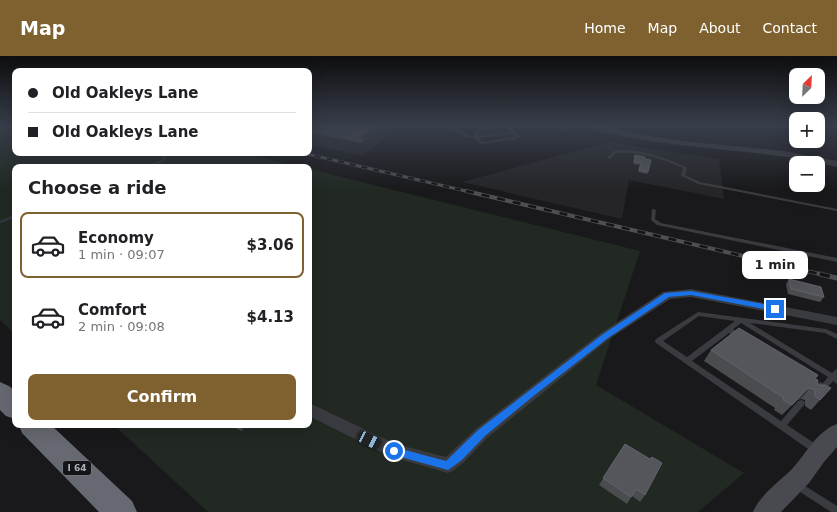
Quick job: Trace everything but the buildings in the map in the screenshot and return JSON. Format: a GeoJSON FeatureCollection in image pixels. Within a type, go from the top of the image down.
{"type":"FeatureCollection","features":[{"type":"Feature","properties":{"kind":"highway"},"geometry":{"type":"LineString","coordinates":[[0,393],[12,405]]}},
{"type":"Feature","properties":{"kind":"highway","name":"I 64"},"geometry":{"type":"LineString","coordinates":[[35,428],[121,512]]}},
{"type":"Feature","properties":{"kind":"main road"},"geometry":{"type":"LineString","coordinates":[[765,512],[830,444]]}},
{"type":"Feature","properties":{"kind":"street"},"geometry":{"type":"LineString","coordinates":[[729,147],[767,150],[837,164]]}},
{"type":"Feature","properties":{"kind":"street"},"geometry":{"type":"LineString","coordinates":[[312,410],[394,451],[448,465],[482,433],[528,395],[605,336],[667,295],[691,293],[837,321]]}},
{"type":"Feature","properties":{"kind":"lane"},"geometry":{"type":"LineString","coordinates":[[609,158],[615,152],[626,151],[648,153],[671,161],[685,168],[683,175],[699,182],[837,210]]}},
{"type":"Feature","properties":{"kind":"lane"},"geometry":{"type":"LineString","coordinates":[[654,210],[653,220],[665,226],[837,260]]}},
{"type":"Feature","properties":{"kind":"lane"},"geometry":{"type":"LineString","coordinates":[[830,444],[781,426],[658,341],[698,314],[826,331],[837,337]]}},
{"type":"Feature","properties":{"kind":"lane"},"geometry":{"type":"LineString","coordinates":[[687,361],[729,330],[739,319]]}},
{"type":"Feature","properties":{"kind":"lane"},"geometry":{"type":"LineString","coordinates":[[739,319],[836,377],[824,386],[815,385]]}},
{"type":"Feature","properties":{"kind":"lane"},"geometry":{"type":"LineString","coordinates":[[729,330],[741,338]]}},
{"type":"Feature","properties":{"kind":"lane"},"geometry":{"type":"LineString","coordinates":[[781,426],[801,403]]}},
{"type":"Feature","properties":{"kind":"lane"},"geometry":{"type":"LineString","coordinates":[[794,482],[837,511]]}},
{"type":"Feature","properties":{"kind":"shaded area"},"geometry":{"type":"Polygon","coordinates":[[[0,147],[12,147],[12,156],[255,156],[287,164],[12,164],[12,331],[0,320],[0,147]]]}},
{"type":"Feature","properties":{"kind":"shaded area"},"geometry":{"type":"Polygon","coordinates":[[[323,147],[374,147],[362,156],[323,147]]]}},
{"type":"Feature","properties":{"kind":"shaded area"},"geometry":{"type":"Polygon","coordinates":[[[590,147],[643,147],[719,159],[724,199],[629,180],[622,219],[462,182],[590,147]]]}},
{"type":"Feature","properties":{"kind":"shaded area"},"geometry":{"type":"Polygon","coordinates":[[[312,170],[640,251],[596,385],[744,473],[698,512],[208,512],[117,428],[312,428],[312,170]]]}},
{"type":"Feature","properties":{"kind":"waterway"},"geometry":{"type":"LineString","coordinates":[[154,164],[163,161],[164,156]]}},
{"type":"Feature","properties":{"kind":"waterway"},"geometry":{"type":"LineString","coordinates":[[0,222],[12,217]]}},
{"type":"Feature","properties":{"kind":"railway"},"geometry":{"type":"LineString","coordinates":[[312,155],[470,192]]}},
{"type":"Feature","properties":{"kind":"railway"},"geometry":{"type":"LineString","coordinates":[[466,191],[824,275]]}},
{"type":"Feature","properties":{"kind":"railway"},"geometry":{"type":"LineString","coordinates":[[820,274],[837,278]]}},
{"type":"Feature","properties":{"kind":"route"},"geometry":{"type":"LineString","coordinates":[[394,451],[448,465],[482,433],[528,395],[605,336],[667,295],[691,293],[775,309]]}}]}
